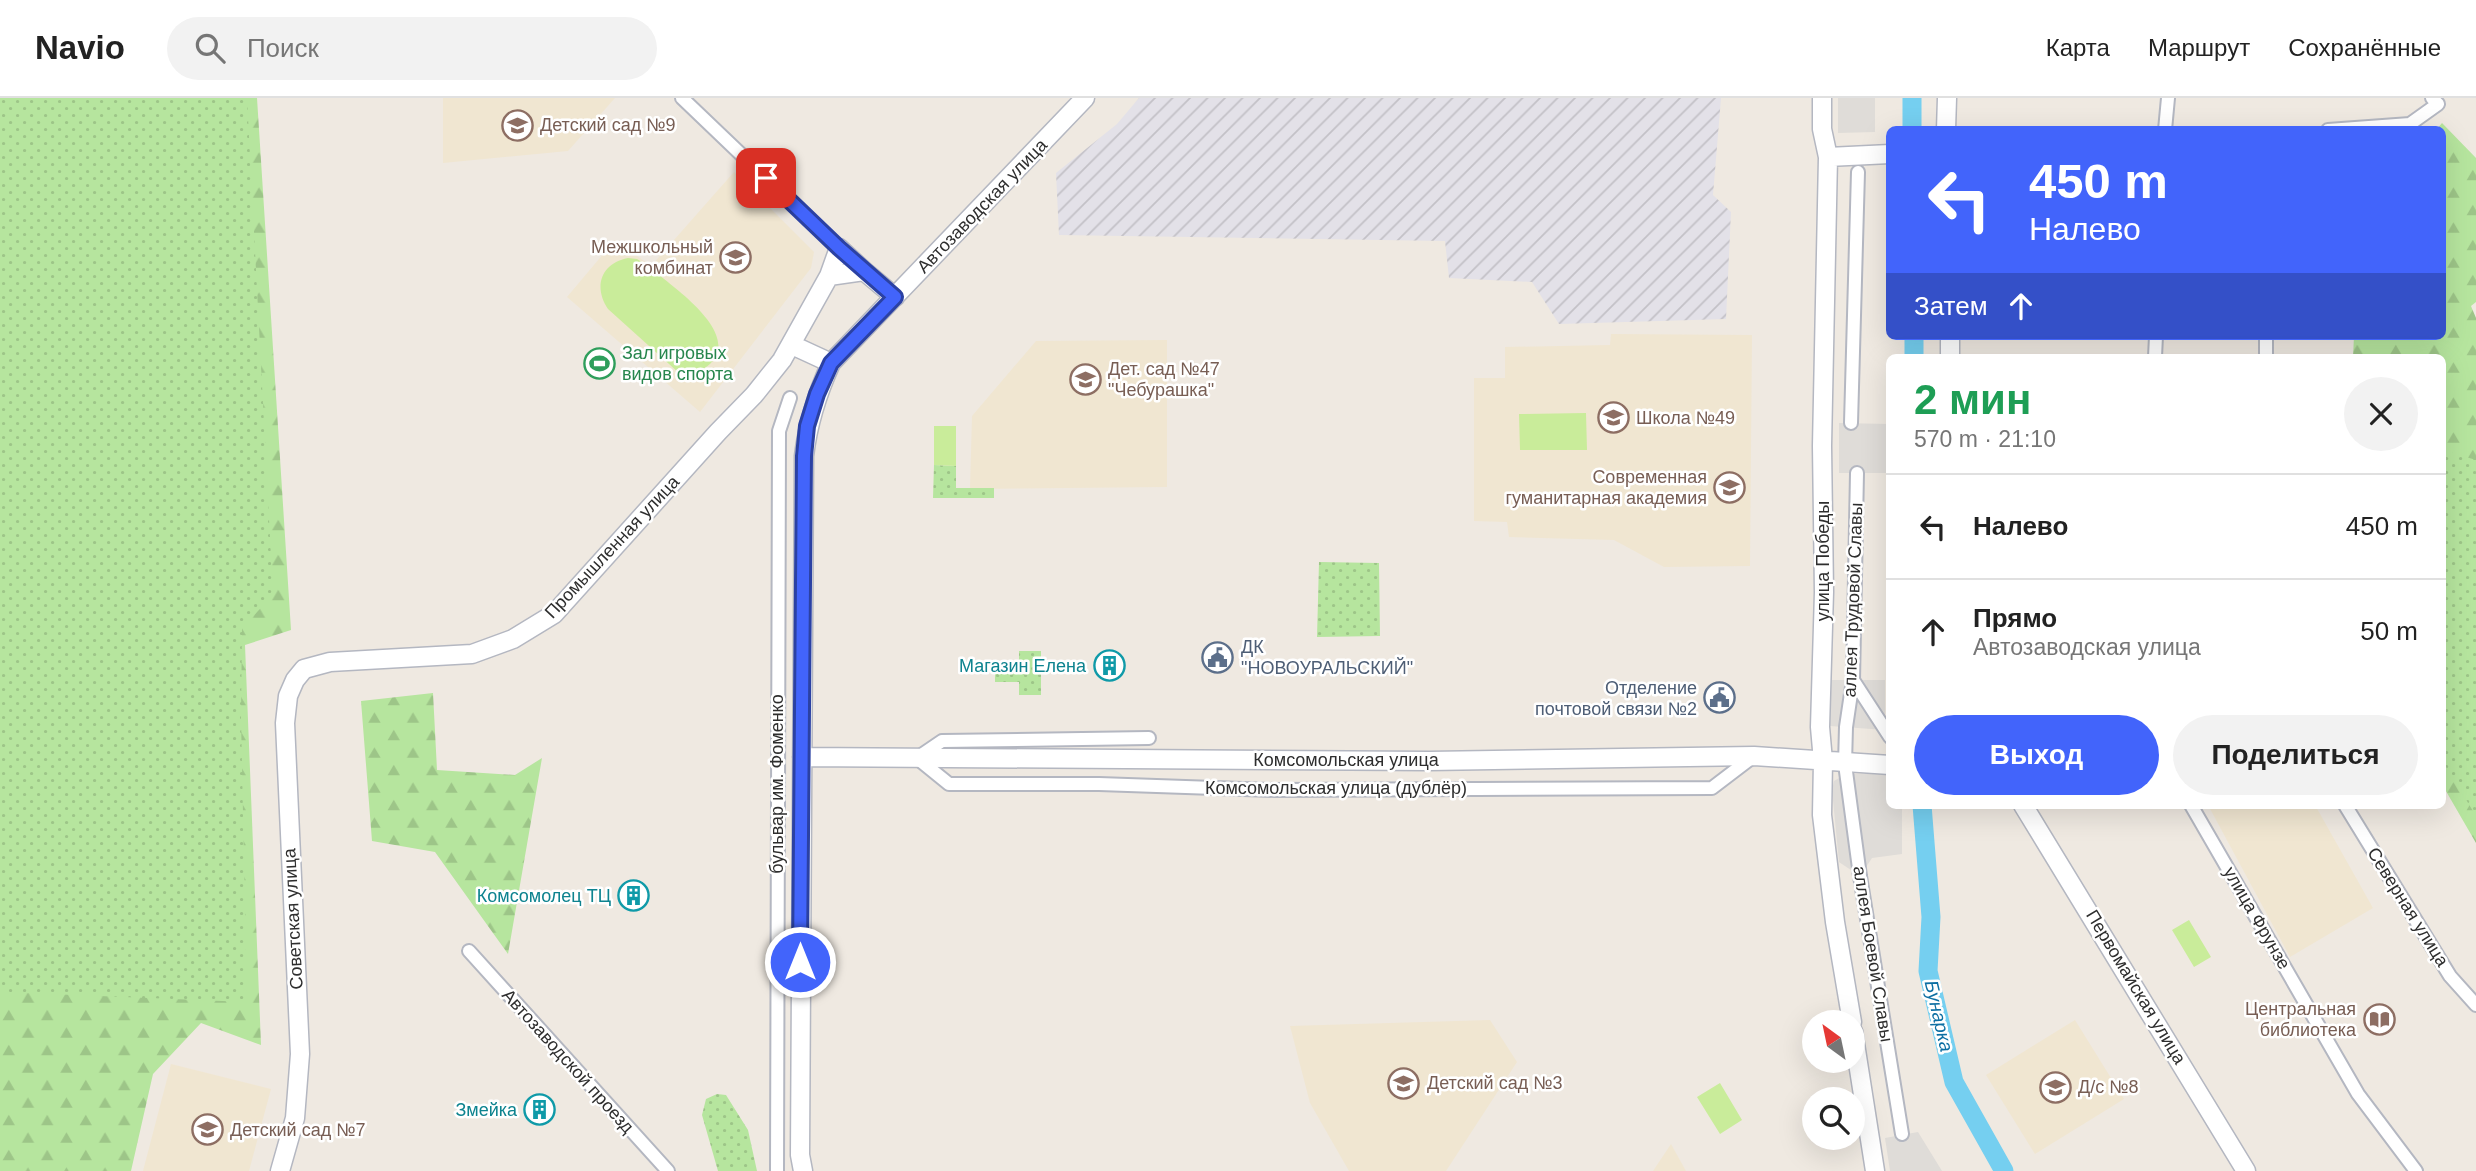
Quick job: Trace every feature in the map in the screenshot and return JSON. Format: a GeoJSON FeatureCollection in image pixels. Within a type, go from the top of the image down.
{"type":"FeatureCollection","features":[{"type":"Feature","properties":{"kind":"street"},"geometry":{"type":"LineString","coordinates":[[682,98],[839,248],[895,297]]}},
{"type":"Feature","properties":{"kind":"street","name":"Автозаводская улица"},"geometry":{"type":"LineString","coordinates":[[803,1171],[800,1155],[802,757],[804,456],[807,426],[831,363],[1085,98]]}},
{"type":"Feature","properties":{"kind":"street","name":"улица Победы"},"geometry":{"type":"LineString","coordinates":[[1822,98],[1822,129],[1828,157],[1822,446],[1822,815],[1835,922],[1850,1010]]}},
{"type":"Feature","properties":{"kind":"street"},"geometry":{"type":"LineString","coordinates":[[1945,126],[1947,98]]}},
{"type":"Feature","properties":{"kind":"street"},"geometry":{"type":"LineString","coordinates":[[2165,126],[2168,98]]}},
{"type":"Feature","properties":{"kind":"street"},"geometry":{"type":"LineString","coordinates":[[2383,126],[2410,124],[2438,104],[2432,98]]}},
{"type":"Feature","properties":{"kind":"street"},"geometry":{"type":"LineString","coordinates":[[1828,157],[1886,154]]}},
{"type":"Feature","properties":{"kind":"street"},"geometry":{"type":"LineString","coordinates":[[1851,423],[1858,172]]}},
{"type":"Feature","properties":{"kind":"street","name":"Промышленная улица"},"geometry":{"type":"LineString","coordinates":[[304,669],[330,662],[472,653],[513,639],[554,614],[718,432],[754,396],[792,345],[829,276],[839,248]]}},
{"type":"Feature","properties":{"kind":"street"},"geometry":{"type":"LineString","coordinates":[[829,276],[864,271]]}},
{"type":"Feature","properties":{"kind":"street"},"geometry":{"type":"LineString","coordinates":[[792,345],[831,363]]}},
{"type":"Feature","properties":{"kind":"street","name":"бульвар им. Фоменко"},"geometry":{"type":"LineString","coordinates":[[777,1171],[779,431],[790,398]]}},
{"type":"Feature","properties":{"kind":"street","name":"аллея Трудовой Славы"},"geometry":{"type":"LineString","coordinates":[[1845,769],[1846,727],[1853,680],[1857,473]]}},
{"type":"Feature","properties":{"kind":"street","name":"Советская улица"},"geometry":{"type":"LineString","coordinates":[[280,1171],[295,1118],[300,1054],[285,723],[288,695],[304,669]]}},
{"type":"Feature","properties":{"kind":"street"},"geometry":{"type":"LineString","coordinates":[[1853,680],[1886,731]]}},
{"type":"Feature","properties":{"kind":"street"},"geometry":{"type":"LineString","coordinates":[[917,758],[942,741],[1149,738]]}},
{"type":"Feature","properties":{"kind":"street","name":"Комсомольская улица"},"geometry":{"type":"LineString","coordinates":[[802,757],[1429,761],[1754,756],[1823,761],[1845,769],[1886,765]]}},
{"type":"Feature","properties":{"kind":"street","name":"Комсомольская улица (дублёр)"},"geometry":{"type":"LineString","coordinates":[[917,758],[949,784],[1100,784],[1275,790],[1712,788],[1754,756]]}},
{"type":"Feature","properties":{"kind":"street","name":"аллея Боевой Славы"},"geometry":{"type":"LineString","coordinates":[[1845,769],[1902,1134]]}},
{"type":"Feature","properties":{"kind":"street","name":"Первомайская улица"},"geometry":{"type":"LineString","coordinates":[[2025,809],[2246,1171]]}},
{"type":"Feature","properties":{"kind":"street","name":"улица Фрунзе"},"geometry":{"type":"LineString","coordinates":[[2193,809],[2358,1094],[2416,1171]]}},
{"type":"Feature","properties":{"kind":"street","name":"Северная улица"},"geometry":{"type":"LineString","coordinates":[[2347,809],[2450,975],[2476,1005]]}},
{"type":"Feature","properties":{"kind":"street","name":"Автозаводской проезд"},"geometry":{"type":"LineString","coordinates":[[469,951],[668,1171]]}},
{"type":"Feature","properties":{"kind":"street"},"geometry":{"type":"LineString","coordinates":[[1860,1073],[1875,1171]]}},
{"type":"Feature","properties":{"kind":"shaded area","name":"Детский сад №9"},"geometry":{"type":"Polygon","coordinates":[[[443,98],[615,98],[568,151],[443,163],[443,98]]]}},
{"type":"Feature","properties":{"kind":"shaded area"},"geometry":{"type":"Polygon","coordinates":[[[1139,98],[1721,98],[1713,195],[1731,212],[1726,319],[1559,324],[1532,282],[1449,278],[1445,241],[1059,235],[1056,173],[1117,124],[1139,98]]]}},
{"type":"Feature","properties":{"kind":"shaded area"},"geometry":{"type":"Polygon","coordinates":[[[1838,98],[1875,98],[1875,132],[1838,133],[1838,98]]]}},
{"type":"Feature","properties":{"kind":"shaded area"},"geometry":{"type":"Polygon","coordinates":[[[734,172],[814,252],[811,268],[700,412],[567,297],[615,240],[651,266],[734,172]]]}},
{"type":"Feature","properties":{"kind":"shaded area","name":"Школа №49"},"geometry":{"type":"Polygon","coordinates":[[[1611,334],[1752,335],[1750,566],[1664,567],[1614,540],[1509,537],[1507,522],[1474,521],[1474,378],[1505,378],[1505,347],[1610,345],[1611,334]]]}},
{"type":"Feature","properties":{"kind":"shaded area","name":"Дет. сад №47 \"Чебурашка\""},"geometry":{"type":"Polygon","coordinates":[[[1167,340],[1167,487],[970,489],[972,416],[1036,341],[1167,340]]]}},
{"type":"Feature","properties":{"kind":"shaded area"},"geometry":{"type":"Polygon","coordinates":[[[1839,423],[1886,424],[1886,473],[1839,473],[1839,423]]]}},
{"type":"Feature","properties":{"kind":"shaded area"},"geometry":{"type":"Polygon","coordinates":[[[1830,680],[1885,680],[1885,730],[1830,726],[1830,680]]]}},
{"type":"Feature","properties":{"kind":"shaded area"},"geometry":{"type":"Polygon","coordinates":[[[1886,773],[1886,809],[1902,809],[1902,854],[1872,858],[1860,876],[1839,862],[1832,790],[1834,781],[1846,774],[1886,773]]]}},
{"type":"Feature","properties":{"kind":"shaded area"},"geometry":{"type":"Polygon","coordinates":[[[2210,809],[2317,809],[2373,908],[2290,957],[2210,809]]]}},
{"type":"Feature","properties":{"kind":"shaded area","name":"Детский сад №3"},"geometry":{"type":"Polygon","coordinates":[[[1490,1020],[1517,1062],[1446,1171],[1349,1171],[1310,1103],[1290,1026],[1490,1020]]]}},
{"type":"Feature","properties":{"kind":"shaded area","name":"Д/с №8"},"geometry":{"type":"Polygon","coordinates":[[[2075,1020],[2124,1099],[2035,1154],[1986,1075],[2075,1020]]]}},
{"type":"Feature","properties":{"kind":"shaded area","name":"Детский сад №7"},"geometry":{"type":"Polygon","coordinates":[[[171,1064],[271,1089],[249,1171],[143,1171],[171,1064]]]}},
{"type":"Feature","properties":{"kind":"shaded area"},"geometry":{"type":"Polygon","coordinates":[[[1918,1132],[1942,1171],[1890,1171],[1885,1138],[1918,1132]]]}},
{"type":"Feature","properties":{"kind":"shaded area"},"geometry":{"type":"Polygon","coordinates":[[[1671,1144],[1686,1171],[1653,1171],[1671,1144]]]}},
{"type":"Feature","properties":{"kind":"green space"},"geometry":{"type":"Polygon","coordinates":[[[0,98],[257,98],[291,630],[245,645],[261,1045],[201,1023],[153,1074],[131,1171],[0,1171],[0,98]]]}},
{"type":"Feature","properties":{"kind":"green space"},"geometry":{"type":"Polygon","coordinates":[[[0,98],[247,98],[273,595],[242,628],[241,718],[247,1002],[0,992],[0,98]]]}},
{"type":"Feature","properties":{"kind":"green space"},"geometry":{"type":"Polygon","coordinates":[[[2446,127],[2476,158],[2476,302],[2471,306],[2476,318],[2476,843],[2446,791],[2446,354],[2353,354],[2354,340],[2446,340],[2446,127]]]}},
{"type":"Feature","properties":{"kind":"green space"},"geometry":{"type":"Polygon","coordinates":[[[628,258],[637,259],[669,283],[710,323],[717,337],[718,351],[707,367],[687,374],[679,373],[608,309],[601,292],[602,277],[611,265],[628,258]]]}},
{"type":"Feature","properties":{"kind":"green space"},"geometry":{"type":"Polygon","coordinates":[[[1586,413],[1587,450],[1520,450],[1519,414],[1586,413]]]}},
{"type":"Feature","properties":{"kind":"green space"},"geometry":{"type":"Polygon","coordinates":[[[934,426],[956,426],[956,466],[934,465],[934,426]]]}},
{"type":"Feature","properties":{"kind":"green space"},"geometry":{"type":"Polygon","coordinates":[[[2446,451],[2476,460],[2476,816],[2446,767],[2446,451]]]}},
{"type":"Feature","properties":{"kind":"green space"},"geometry":{"type":"Polygon","coordinates":[[[934,465],[956,466],[956,488],[994,488],[994,498],[933,498],[934,465]]]}},
{"type":"Feature","properties":{"kind":"green space"},"geometry":{"type":"Polygon","coordinates":[[[1319,562],[1379,563],[1380,636],[1317,637],[1319,562]]]}},
{"type":"Feature","properties":{"kind":"green space"},"geometry":{"type":"Polygon","coordinates":[[[1019,651],[1041,651],[1041,695],[1019,695],[1019,682],[995,682],[995,665],[1019,665],[1019,651]]]}},
{"type":"Feature","properties":{"kind":"green space"},"geometry":{"type":"Polygon","coordinates":[[[433,693],[437,770],[515,775],[542,758],[508,954],[435,852],[372,841],[361,701],[433,693]]]}},
{"type":"Feature","properties":{"kind":"green space"},"geometry":{"type":"Polygon","coordinates":[[[2189,920],[2211,957],[2194,967],[2172,930],[2189,920]]]}},
{"type":"Feature","properties":{"kind":"green space"},"geometry":{"type":"Polygon","coordinates":[[[1720,1083],[1742,1120],[1720,1134],[1697,1097],[1720,1083]]]}},
{"type":"Feature","properties":{"kind":"green space"},"geometry":{"type":"Polygon","coordinates":[[[717,1094],[726,1095],[748,1130],[757,1171],[718,1171],[702,1115],[706,1099],[717,1094]]]}},
{"type":"Feature","properties":{"kind":"waterway","name":"Бунарка"},"geometry":{"type":"LineString","coordinates":[[1912,98],[1912,126]]}},
{"type":"Feature","properties":{"kind":"waterway","name":"Бунарка"},"geometry":{"type":"LineString","coordinates":[[1914,340],[1914,354]]}},
{"type":"Feature","properties":{"kind":"waterway","name":"Бунарка"},"geometry":{"type":"LineString","coordinates":[[1922,809],[1931,917],[1928,971],[1954,1082],[2004,1171]]}},
{"type":"Feature","properties":{"kind":"place","name":"Детский сад №9"},"geometry":{"type":"Point","coordinates":[517,125]}},
{"type":"Feature","properties":{"kind":"place","name":"Межшкольный комбинат"},"geometry":{"type":"Point","coordinates":[736,257]}},
{"type":"Feature","properties":{"kind":"place","name":"Зал игровых видов спорта"},"geometry":{"type":"Point","coordinates":[599,363]}},
{"type":"Feature","properties":{"kind":"place","name":"Дет. сад №47 \"Чебурашка\""},"geometry":{"type":"Point","coordinates":[1085,379]}},
{"type":"Feature","properties":{"kind":"place","name":"Школа №49"},"geometry":{"type":"Point","coordinates":[1613,418]}},
{"type":"Feature","properties":{"kind":"place","name":"Современная гуманитарная академия"},"geometry":{"type":"Point","coordinates":[1730,487]}},
{"type":"Feature","properties":{"kind":"place","name":"ДК \"НОВОУРАЛЬСКИЙ\""},"geometry":{"type":"Point","coordinates":[1218,657]}},
{"type":"Feature","properties":{"kind":"place","name":"Магазин Елена"},"geometry":{"type":"Point","coordinates":[1109,666]}},
{"type":"Feature","properties":{"kind":"place","name":"Отделение почтовой связи №2"},"geometry":{"type":"Point","coordinates":[1720,698]}},
{"type":"Feature","properties":{"kind":"place","name":"Комсомолец ТЦ"},"geometry":{"type":"Point","coordinates":[634,896]}},
{"type":"Feature","properties":{"kind":"place","name":"Центральная библиотека"},"geometry":{"type":"Point","coordinates":[2379,1019]}},
{"type":"Feature","properties":{"kind":"place","name":"Детский сад №3"},"geometry":{"type":"Point","coordinates":[1404,1083]}},
{"type":"Feature","properties":{"kind":"place","name":"Д/с №8"},"geometry":{"type":"Point","coordinates":[2055,1087]}},
{"type":"Feature","properties":{"kind":"place","name":"Змейка"},"geometry":{"type":"Point","coordinates":[540,1110]}},
{"type":"Feature","properties":{"kind":"place","name":"Детский сад №7"},"geometry":{"type":"Point","coordinates":[207,1130]}},
{"type":"Feature","properties":{"kind":"route"},"geometry":{"type":"LineString","coordinates":[[766,178],[895,297],[831,363],[807,426],[804,456],[800,962]]}}]}
